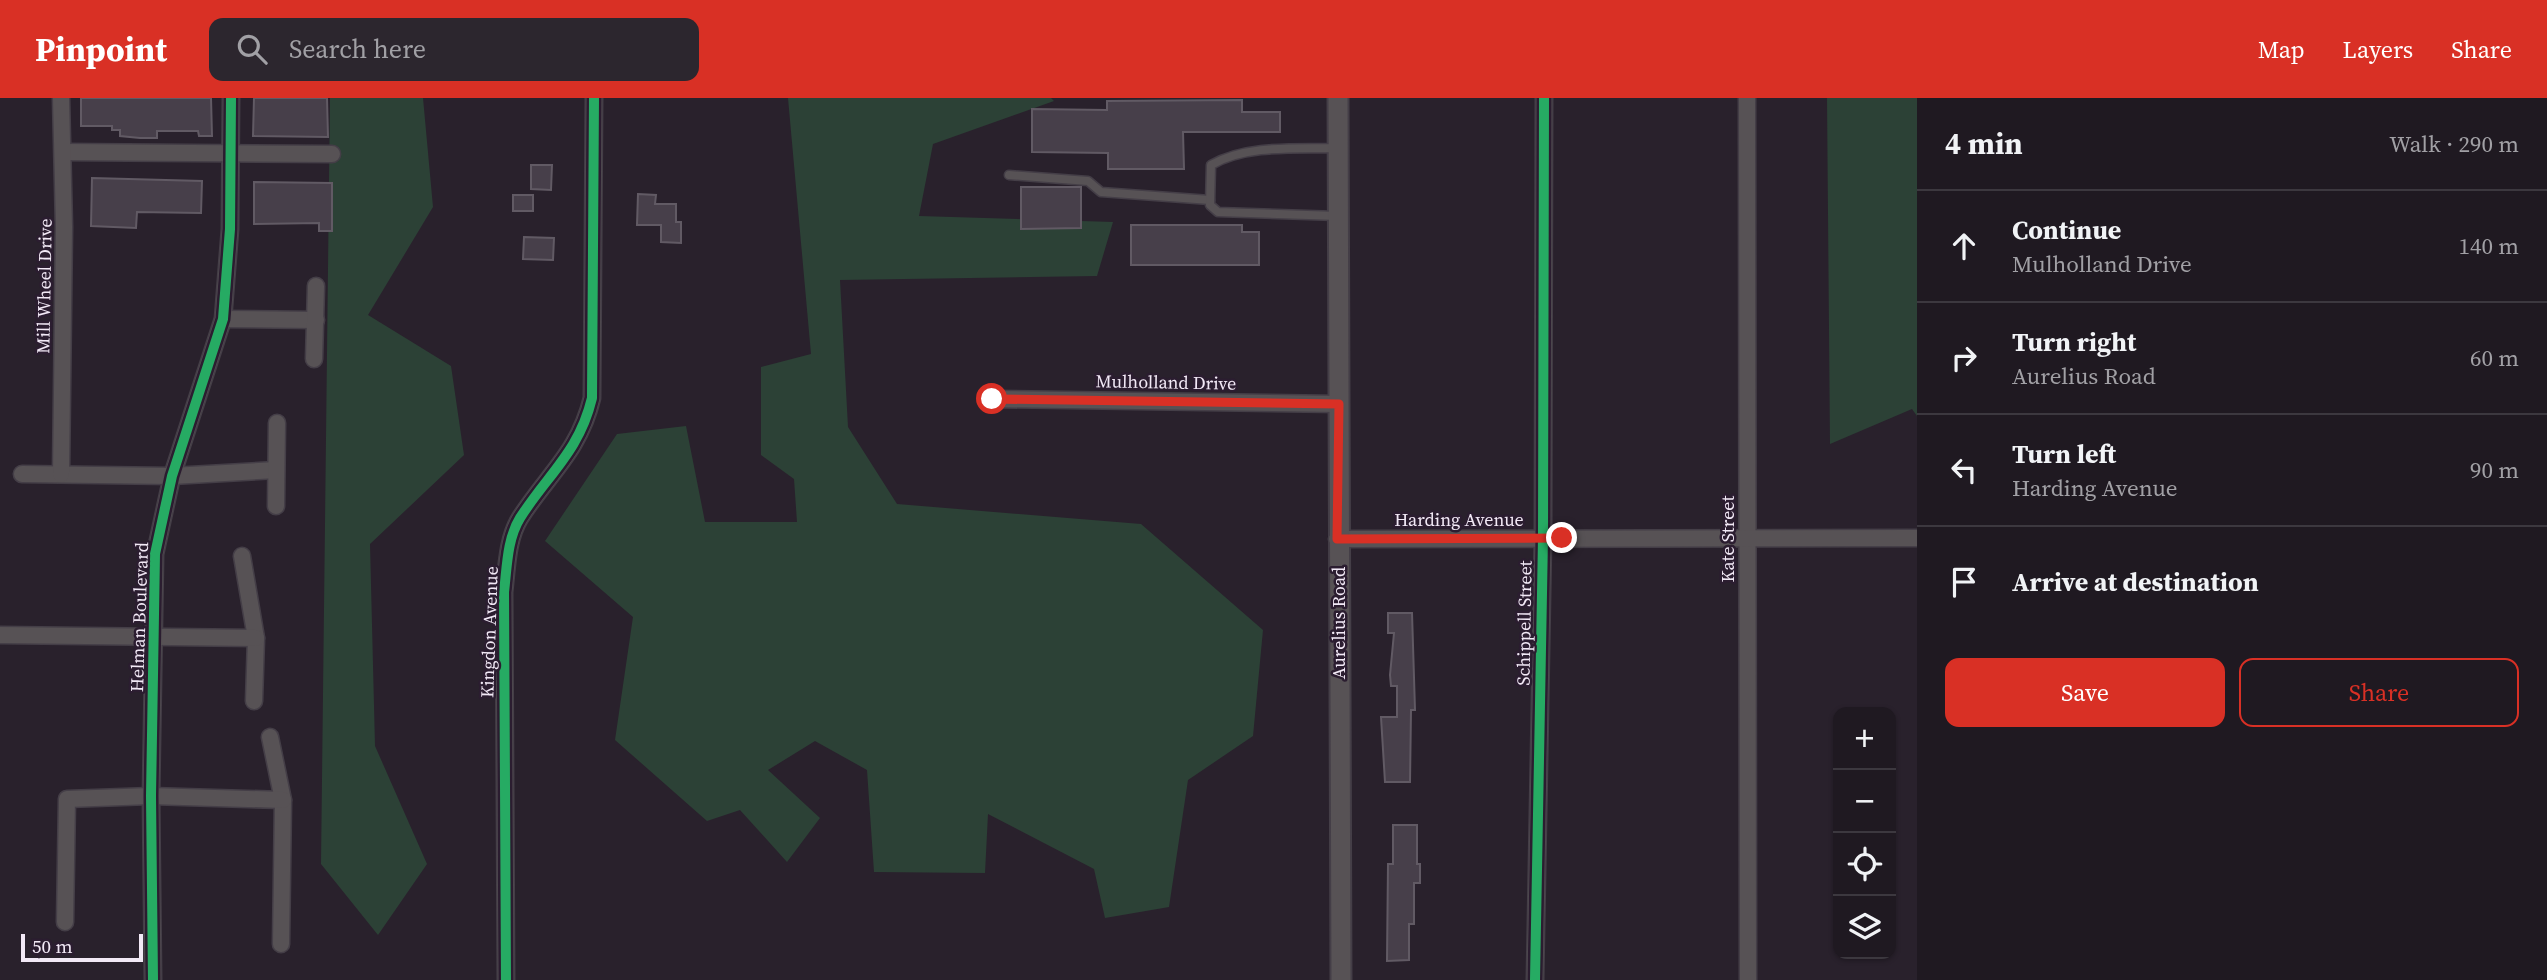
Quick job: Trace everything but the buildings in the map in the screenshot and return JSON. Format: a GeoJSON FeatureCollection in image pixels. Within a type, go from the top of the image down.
{"type":"FeatureCollection","features":[{"type":"Feature","properties":{"kind":"street","name":"Mill Wheel Drive"},"geometry":{"type":"LineString","coordinates":[[61,98],[61,474]]}},
{"type":"Feature","properties":{"kind":"street","name":"Helman Boulevard"},"geometry":{"type":"LineString","coordinates":[[153,980],[151,796],[155,554],[172,476],[223,319],[230,229],[231,98]]}},
{"type":"Feature","properties":{"kind":"street","name":"Kingdon Avenue"},"geometry":{"type":"LineString","coordinates":[[506,980],[504,592],[511,537],[520,519],[579,436],[592,398],[594,98]]}},
{"type":"Feature","properties":{"kind":"street","name":"Aurelius Road"},"geometry":{"type":"LineString","coordinates":[[1338,98],[1337,539],[1341,980]]}},
{"type":"Feature","properties":{"kind":"street","name":"Schippell Street"},"geometry":{"type":"LineString","coordinates":[[1535,980],[1543,538],[1545,98]]}},
{"type":"Feature","properties":{"kind":"street","name":"Kate Street"},"geometry":{"type":"LineString","coordinates":[[1746,98],[1748,980]]}},
{"type":"Feature","properties":{"kind":"street"},"geometry":{"type":"LineString","coordinates":[[63,152],[332,154]]}},
{"type":"Feature","properties":{"kind":"street"},"geometry":{"type":"LineString","coordinates":[[314,359],[316,286]]}},
{"type":"Feature","properties":{"kind":"street"},"geometry":{"type":"LineString","coordinates":[[223,319],[316,320]]}},
{"type":"Feature","properties":{"kind":"street","name":"Mulholland Drive"},"geometry":{"type":"LineString","coordinates":[[992,399],[1339,404]]}},
{"type":"Feature","properties":{"kind":"street"},"geometry":{"type":"LineString","coordinates":[[276,506],[277,423]]}},
{"type":"Feature","properties":{"kind":"street"},"geometry":{"type":"LineString","coordinates":[[23,474],[172,476],[276,470]]}},
{"type":"Feature","properties":{"kind":"street","name":"Harding Avenue"},"geometry":{"type":"LineString","coordinates":[[1337,539],[1917,538]]}},
{"type":"Feature","properties":{"kind":"street"},"geometry":{"type":"LineString","coordinates":[[242,556],[256,638],[254,701]]}},
{"type":"Feature","properties":{"kind":"street"},"geometry":{"type":"LineString","coordinates":[[0,635],[256,638]]}},
{"type":"Feature","properties":{"kind":"street"},"geometry":{"type":"LineString","coordinates":[[270,737],[284,800],[281,944]]}},
{"type":"Feature","properties":{"kind":"street"},"geometry":{"type":"LineString","coordinates":[[65,922],[67,799],[151,796],[284,800]]}},
{"type":"Feature","properties":{"kind":"lane"},"geometry":{"type":"LineString","coordinates":[[1339,148],[1266,150],[1220,160],[1210,165],[1209,205],[1218,212],[1339,216]]}},
{"type":"Feature","properties":{"kind":"lane"},"geometry":{"type":"LineString","coordinates":[[1009,175],[1088,181],[1101,192],[1210,200]]}},
{"type":"Feature","properties":{"kind":"green space"},"geometry":{"type":"Polygon","coordinates":[[[330,98],[423,98],[433,207],[368,315],[451,366],[464,455],[370,544],[375,746],[427,864],[378,935],[321,864],[330,98]]]}},
{"type":"Feature","properties":{"kind":"green space"},"geometry":{"type":"Polygon","coordinates":[[[788,98],[1051,98],[1054,101],[933,144],[919,216],[1113,222],[1097,276],[840,280],[848,427],[897,504],[1141,524],[1263,630],[1253,736],[1188,780],[1169,907],[1105,918],[1094,869],[988,814],[985,873],[874,872],[867,770],[815,741],[768,770],[820,818],[787,862],[740,810],[707,821],[615,740],[633,617],[545,541],[617,434],[686,426],[705,522],[797,522],[794,479],[761,455],[761,367],[811,354],[788,98]]]}},
{"type":"Feature","properties":{"kind":"green space"},"geometry":{"type":"Polygon","coordinates":[[[1827,98],[1917,98],[1917,416],[1912,409],[1830,444],[1827,98]]]}},
{"type":"Feature","properties":{"kind":"cycle path"},"geometry":{"type":"LineString","coordinates":[[153,980],[151,796],[155,554],[172,476],[223,319],[230,229],[231,98]]}},
{"type":"Feature","properties":{"kind":"cycle path"},"geometry":{"type":"LineString","coordinates":[[506,980],[504,592],[508,554],[516,526],[571,448],[592,398],[594,98]]}},
{"type":"Feature","properties":{"kind":"cycle path"},"geometry":{"type":"LineString","coordinates":[[1535,980],[1543,538],[1544,98]]}},
{"type":"Feature","properties":{"kind":"route"},"geometry":{"type":"LineString","coordinates":[[992,399],[1339,404],[1337,539],[1562,538]]}}]}
